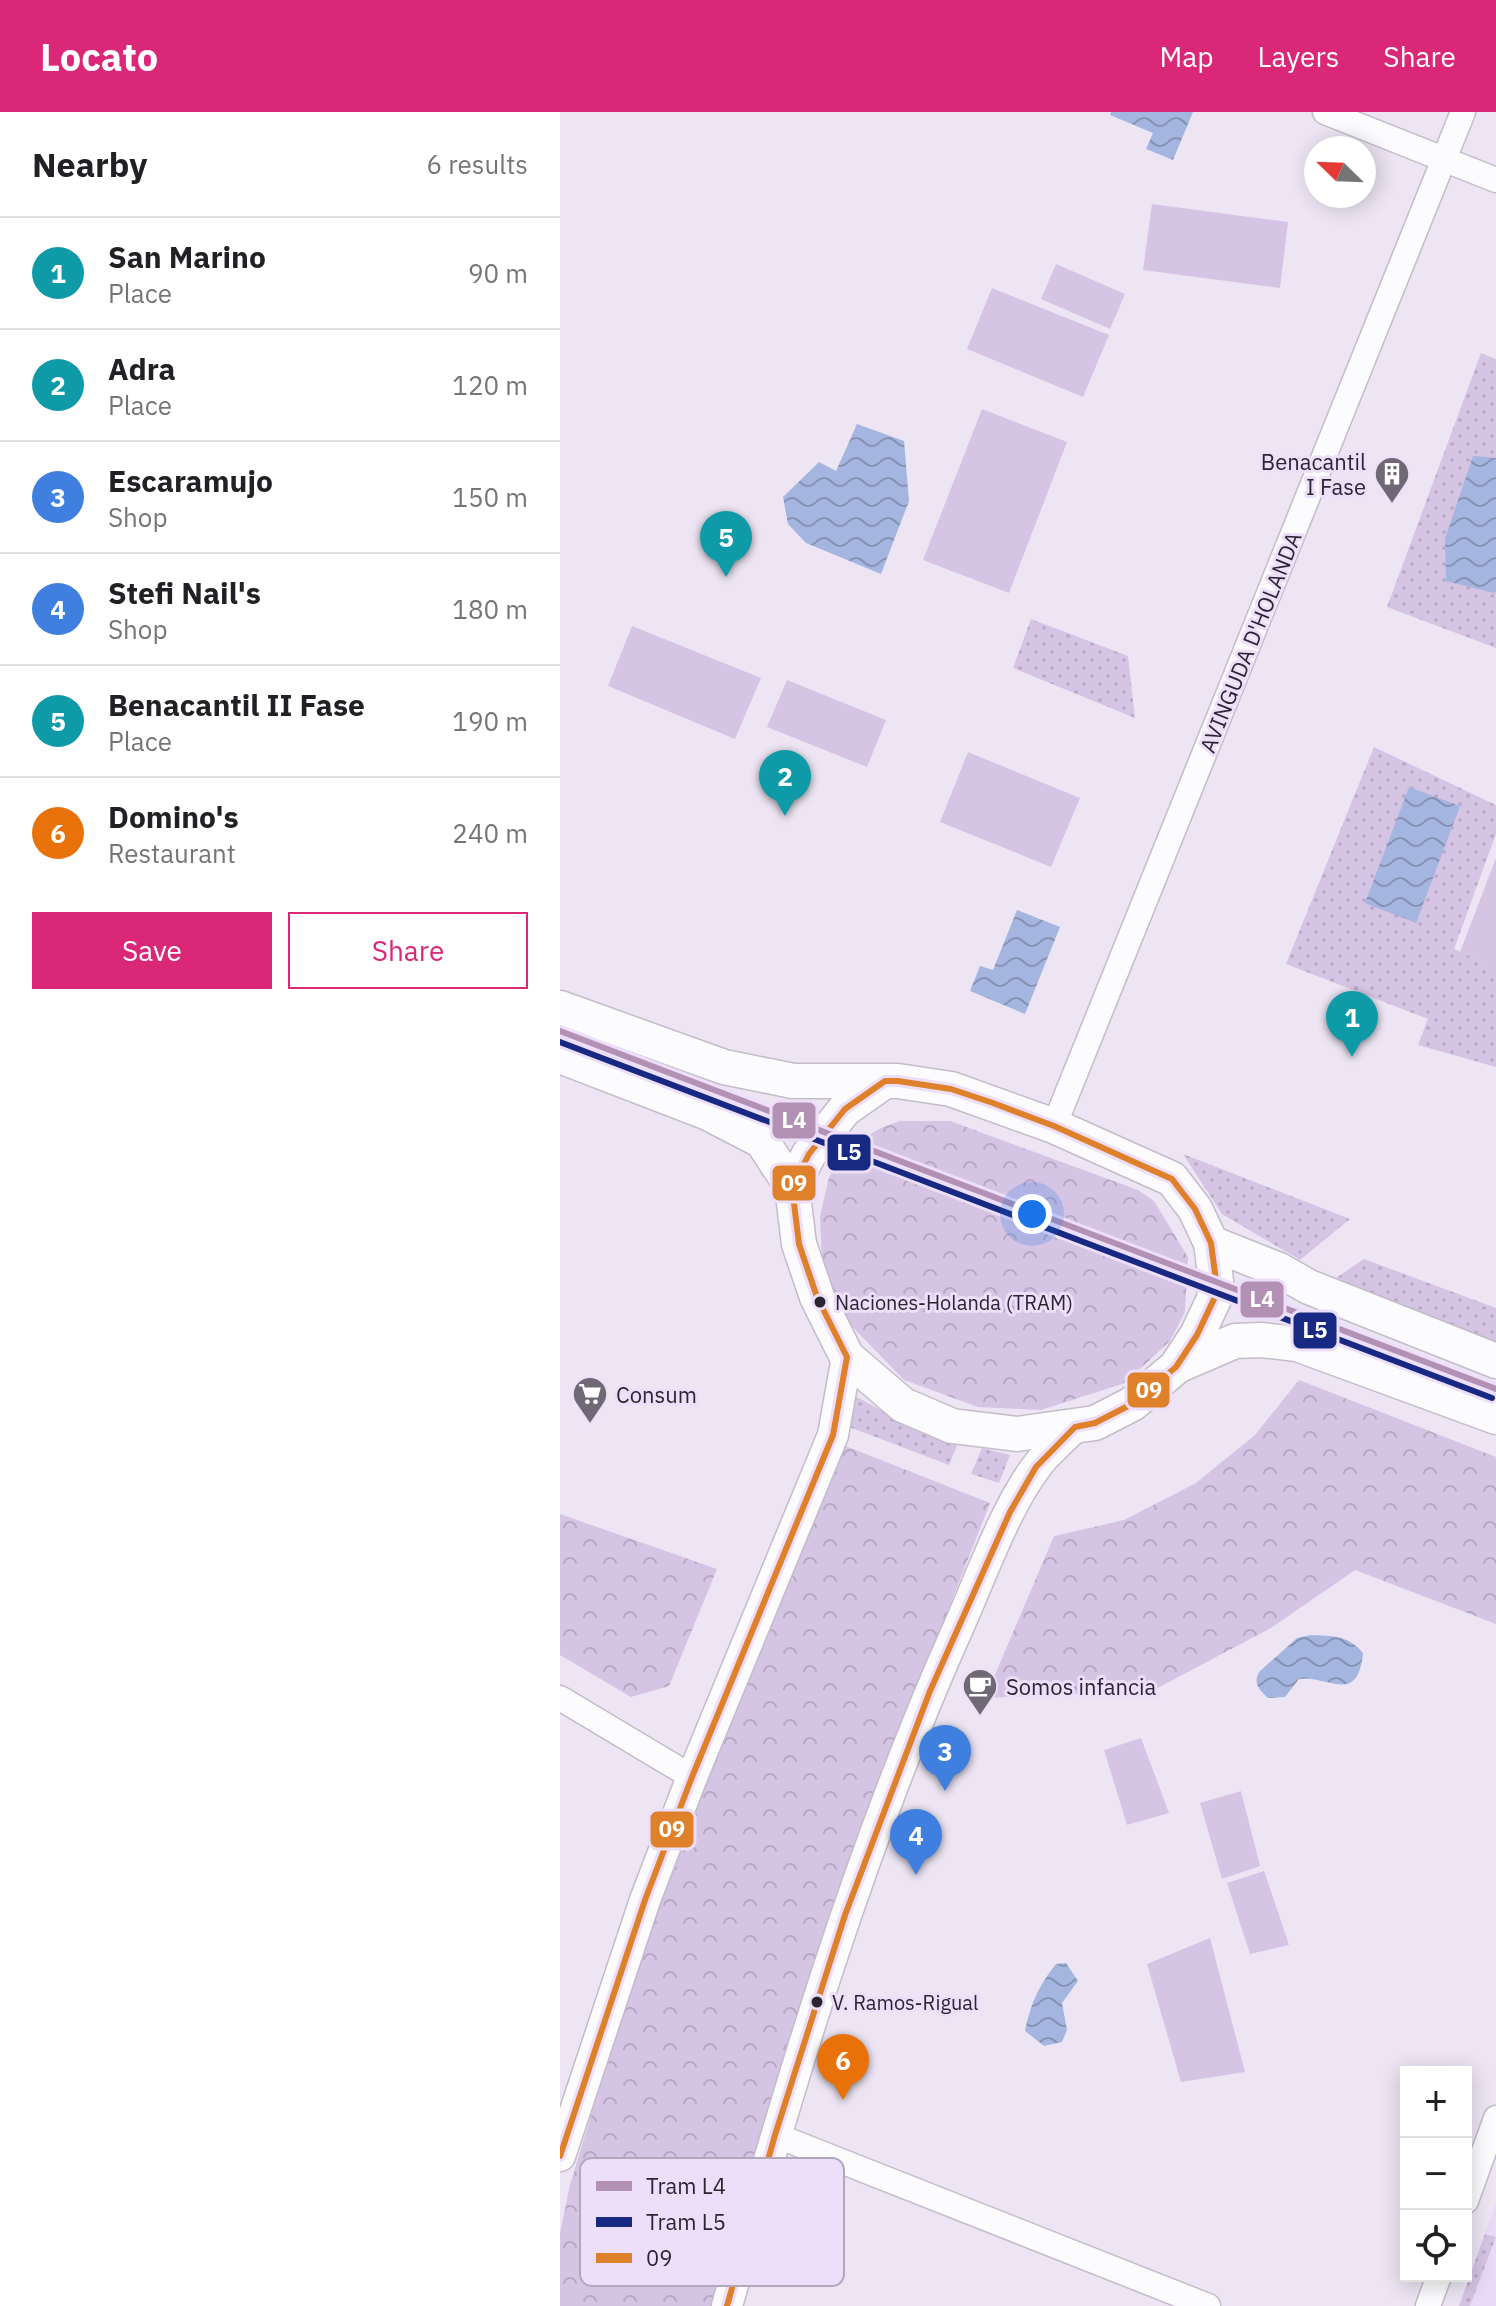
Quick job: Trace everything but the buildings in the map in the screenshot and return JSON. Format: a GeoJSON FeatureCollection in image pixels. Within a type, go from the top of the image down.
{"type":"FeatureCollection","features":[{"type":"Feature","properties":{"kind":"main road"},"geometry":{"type":"LineString","coordinates":[[560,1008],[724,1067],[793,1081],[885,1081],[951,1089],[1054,1126],[1172,1179],[1195,1209],[1211,1243],[1216,1281],[1214,1299],[1197,1335],[1176,1367]]}},
{"type":"Feature","properties":{"kind":"main road"},"geometry":{"type":"LineString","coordinates":[[560,1056],[708,1113],[762,1141],[792,1187],[799,1244],[817,1297],[847,1357],[903,1405],[952,1426],[1017,1434],[1095,1423],[1132,1404],[1176,1367],[1235,1341],[1261,1340],[1297,1344],[1496,1417]]}},
{"type":"Feature","properties":{"kind":"main road"},"geometry":{"type":"LineString","coordinates":[[792,1187],[809,1154],[845,1109],[885,1081]]}},
{"type":"Feature","properties":{"kind":"main road"},"geometry":{"type":"LineString","coordinates":[[1211,1243],[1279,1270],[1309,1287],[1496,1361]]}},
{"type":"Feature","properties":{"kind":"street"},"geometry":{"type":"LineString","coordinates":[[1325,112],[1496,180]]}},
{"type":"Feature","properties":{"kind":"street","name":"AVINGUDA D'HOLANDA"},"geometry":{"type":"LineString","coordinates":[[1054,1126],[1463,112]]}},
{"type":"Feature","properties":{"kind":"street"},"geometry":{"type":"LineString","coordinates":[[560,2156],[645,1900],[692,1777],[833,1435],[847,1357]]}},
{"type":"Feature","properties":{"kind":"street"},"geometry":{"type":"LineString","coordinates":[[769,2158],[845,1915],[930,1691],[1010,1512],[1036,1467],[1075,1427]]}},
{"type":"Feature","properties":{"kind":"street"},"geometry":{"type":"LineString","coordinates":[[560,1698],[692,1777]]}},
{"type":"Feature","properties":{"kind":"street"},"geometry":{"type":"LineString","coordinates":[[1472,2184],[1496,2118]]}},
{"type":"Feature","properties":{"kind":"street"},"geometry":{"type":"LineString","coordinates":[[775,2135],[833,2158]]}},
{"type":"Feature","properties":{"kind":"street"},"geometry":{"type":"LineString","coordinates":[[844,2162],[1208,2306]]}},
{"type":"Feature","properties":{"kind":"street"},"geometry":{"type":"LineString","coordinates":[[1428,2306],[1437,2282]]}},
{"type":"Feature","properties":{"kind":"street"},"geometry":{"type":"LineString","coordinates":[[727,2306],[733,2286]]}},
{"type":"Feature","properties":{"kind":"shaded area"},"geometry":{"type":"Polygon","coordinates":[[[1496,2203],[1496,2306],[1459,2306],[1468,2282],[1472,2282],[1472,2270],[1496,2203]]]}},
{"type":"Feature","properties":{"kind":"green space"},"geometry":{"type":"Polygon","coordinates":[[[1152,204],[1288,222],[1280,288],[1143,270],[1152,204]]]}},
{"type":"Feature","properties":{"kind":"green space"},"geometry":{"type":"Polygon","coordinates":[[[1056,264],[1125,294],[1110,329],[1041,299],[1056,264]]]}},
{"type":"Feature","properties":{"kind":"green space"},"geometry":{"type":"Polygon","coordinates":[[[992,288],[1109,335],[1083,397],[967,349],[992,288]]]}},
{"type":"Feature","properties":{"kind":"green space"},"geometry":{"type":"Polygon","coordinates":[[[1481,353],[1496,359],[1496,648],[1387,607],[1481,353]]]}},
{"type":"Feature","properties":{"kind":"green space"},"geometry":{"type":"Polygon","coordinates":[[[982,409],[1067,442],[1009,593],[923,560],[982,409]]]}},
{"type":"Feature","properties":{"kind":"green space"},"geometry":{"type":"Polygon","coordinates":[[[1031,619],[1128,656],[1135,718],[1013,668],[1031,619]]]}},
{"type":"Feature","properties":{"kind":"green space"},"geometry":{"type":"Polygon","coordinates":[[[632,626],[761,678],[735,739],[608,686],[632,626]]]}},
{"type":"Feature","properties":{"kind":"green space"},"geometry":{"type":"Polygon","coordinates":[[[787,680],[886,720],[867,767],[767,727],[787,680]]]}},
{"type":"Feature","properties":{"kind":"green space"},"geometry":{"type":"Polygon","coordinates":[[[1374,747],[1496,805],[1496,834],[1454,949],[1496,967],[1496,1067],[1418,1045],[1428,1019],[1286,964],[1374,747]]]}},
{"type":"Feature","properties":{"kind":"green space"},"geometry":{"type":"Polygon","coordinates":[[[968,752],[1080,798],[1051,867],[940,822],[968,752]]]}},
{"type":"Feature","properties":{"kind":"green space"},"geometry":{"type":"Polygon","coordinates":[[[1496,858],[1496,967],[1460,952],[1496,858]]]}},
{"type":"Feature","properties":{"kind":"green space"},"geometry":{"type":"Polygon","coordinates":[[[900,1121],[950,1121],[1138,1190],[1154,1201],[1188,1257],[1185,1312],[1170,1341],[1125,1383],[1041,1410],[978,1407],[904,1380],[839,1313],[822,1262],[820,1216],[829,1177],[848,1147],[900,1121]]]}},
{"type":"Feature","properties":{"kind":"green space"},"geometry":{"type":"Polygon","coordinates":[[[1183,1154],[1350,1219],[1300,1260],[1222,1214],[1183,1154]]]}},
{"type":"Feature","properties":{"kind":"green space"},"geometry":{"type":"Polygon","coordinates":[[[1364,1259],[1496,1308],[1496,1343],[1336,1278],[1364,1259]]]}},
{"type":"Feature","properties":{"kind":"green space"},"geometry":{"type":"Polygon","coordinates":[[[1299,1380],[1496,1457],[1496,1624],[1355,1570],[1271,1628],[1152,1691],[985,1698],[1054,1536],[1124,1520],[1196,1483],[1255,1435],[1299,1380]]]}},
{"type":"Feature","properties":{"kind":"green space"},"geometry":{"type":"Polygon","coordinates":[[[857,1397],[924,1434],[958,1443],[949,1465],[844,1425],[857,1397]]]}},
{"type":"Feature","properties":{"kind":"green space"},"geometry":{"type":"Polygon","coordinates":[[[838,1443],[990,1503],[875,1797],[790,2036],[754,2158],[580,2158],[580,2286],[717,2286],[711,2306],[560,2306],[560,2233],[570,2185],[649,1923],[838,1443]]]}},
{"type":"Feature","properties":{"kind":"green space"},"geometry":{"type":"Polygon","coordinates":[[[982,1448],[1010,1455],[999,1483],[971,1474],[982,1448]]]}},
{"type":"Feature","properties":{"kind":"green space"},"geometry":{"type":"Polygon","coordinates":[[[560,1514],[717,1569],[669,1686],[631,1697],[560,1655],[560,1514]]]}},
{"type":"Feature","properties":{"kind":"green space"},"geometry":{"type":"Polygon","coordinates":[[[1141,1738],[1169,1813],[1127,1825],[1104,1750],[1141,1738]]]}},
{"type":"Feature","properties":{"kind":"green space"},"geometry":{"type":"Polygon","coordinates":[[[1241,1791],[1260,1866],[1222,1879],[1200,1803],[1241,1791]]]}},
{"type":"Feature","properties":{"kind":"green space"},"geometry":{"type":"Polygon","coordinates":[[[1264,1871],[1289,1945],[1250,1954],[1227,1883],[1264,1871]]]}},
{"type":"Feature","properties":{"kind":"green space"},"geometry":{"type":"Polygon","coordinates":[[[1210,1938],[1245,2072],[1181,2082],[1147,1964],[1210,1938]]]}},
{"type":"Feature","properties":{"kind":"green space"},"geometry":{"type":"Polygon","coordinates":[[[1485,2234],[1496,2237],[1470,2306],[1459,2306],[1468,2282],[1472,2282],[1472,2270],[1485,2234]]]}},
{"type":"Feature","properties":{"kind":"water"},"geometry":{"type":"Polygon","coordinates":[[[1111,112],[1193,112],[1173,160],[1146,149],[1153,133],[1110,115],[1111,112]]]}},
{"type":"Feature","properties":{"kind":"water"},"geometry":{"type":"Polygon","coordinates":[[[857,424],[904,441],[909,501],[881,574],[806,543],[788,524],[783,497],[819,462],[836,471],[857,424]]]}},
{"type":"Feature","properties":{"kind":"water"},"geometry":{"type":"Polygon","coordinates":[[[1473,456],[1496,458],[1494,593],[1446,581],[1445,539],[1473,456]]]}},
{"type":"Feature","properties":{"kind":"water"},"geometry":{"type":"Polygon","coordinates":[[[1409,787],[1460,806],[1416,923],[1365,903],[1409,787]]]}},
{"type":"Feature","properties":{"kind":"water"},"geometry":{"type":"Polygon","coordinates":[[[1017,910],[1060,927],[1025,1014],[970,991],[980,966],[993,970],[1017,910]]]}},
{"type":"Feature","properties":{"kind":"water"},"geometry":{"type":"Polygon","coordinates":[[[1311,1635],[1340,1638],[1363,1653],[1355,1679],[1348,1684],[1339,1684],[1299,1679],[1285,1697],[1268,1698],[1258,1686],[1259,1672],[1297,1638],[1311,1635]]]}},
{"type":"Feature","properties":{"kind":"water"},"geometry":{"type":"Polygon","coordinates":[[[1066,1963],[1078,1981],[1062,2003],[1067,2030],[1062,2042],[1044,2046],[1025,2031],[1027,2021],[1044,1980],[1056,1964],[1066,1963]]]}},
{"type":"Feature","properties":{"kind":"tram line","name":"L4"},"geometry":{"type":"LineString","coordinates":[[560,1031],[1496,1389]]}},
{"type":"Feature","properties":{"kind":"tram line","name":"L5"},"geometry":{"type":"LineString","coordinates":[[560,1042],[1492,1398]]}},
{"type":"Feature","properties":{"kind":"transit line","name":"09"},"geometry":{"type":"LineString","coordinates":[[560,2156],[645,1900],[692,1777],[833,1435],[847,1357],[817,1297],[799,1244],[792,1187],[809,1154],[845,1109],[885,1081],[898,1081],[951,1089],[993,1103],[1054,1126],[1172,1179],[1195,1209],[1211,1243],[1216,1281],[1214,1299],[1197,1335],[1176,1367],[1132,1404],[1095,1423],[1075,1427],[1036,1467],[1010,1512],[930,1691],[845,1915],[769,2158]]}},
{"type":"Feature","properties":{"kind":"transit line","name":"09"},"geometry":{"type":"LineString","coordinates":[[727,2306],[733,2286]]}},
{"type":"Feature","properties":{"kind":"place","name":"Benacantil I Fase"},"geometry":{"type":"Point","coordinates":[1392,505]}},
{"type":"Feature","properties":{"kind":"place","name":"Benacantil II Fase"},"geometry":{"type":"Point","coordinates":[726,577]}},
{"type":"Feature","properties":{"kind":"place","name":"Adra"},"geometry":{"type":"Point","coordinates":[785,816]}},
{"type":"Feature","properties":{"kind":"place","name":"San Marino"},"geometry":{"type":"Point","coordinates":[1352,1057]}},
{"type":"Feature","properties":{"kind":"place","name":"Naciones-Holanda (TRAM)"},"geometry":{"type":"Point","coordinates":[820,1302]}},
{"type":"Feature","properties":{"kind":"place","name":"Consum"},"geometry":{"type":"Point","coordinates":[590,1425]}},
{"type":"Feature","properties":{"kind":"place","name":"Somos infancia"},"geometry":{"type":"Point","coordinates":[980,1717]}},
{"type":"Feature","properties":{"kind":"place","name":"Escaramujo"},"geometry":{"type":"Point","coordinates":[945,1791]}},
{"type":"Feature","properties":{"kind":"place","name":"Stefi Nail's"},"geometry":{"type":"Point","coordinates":[916,1875]}},
{"type":"Feature","properties":{"kind":"place","name":"V. Ramos-Rigual"},"geometry":{"type":"Point","coordinates":[817,2002]}},
{"type":"Feature","properties":{"kind":"place","name":"Domino's"},"geometry":{"type":"Point","coordinates":[843,2100]}}]}
